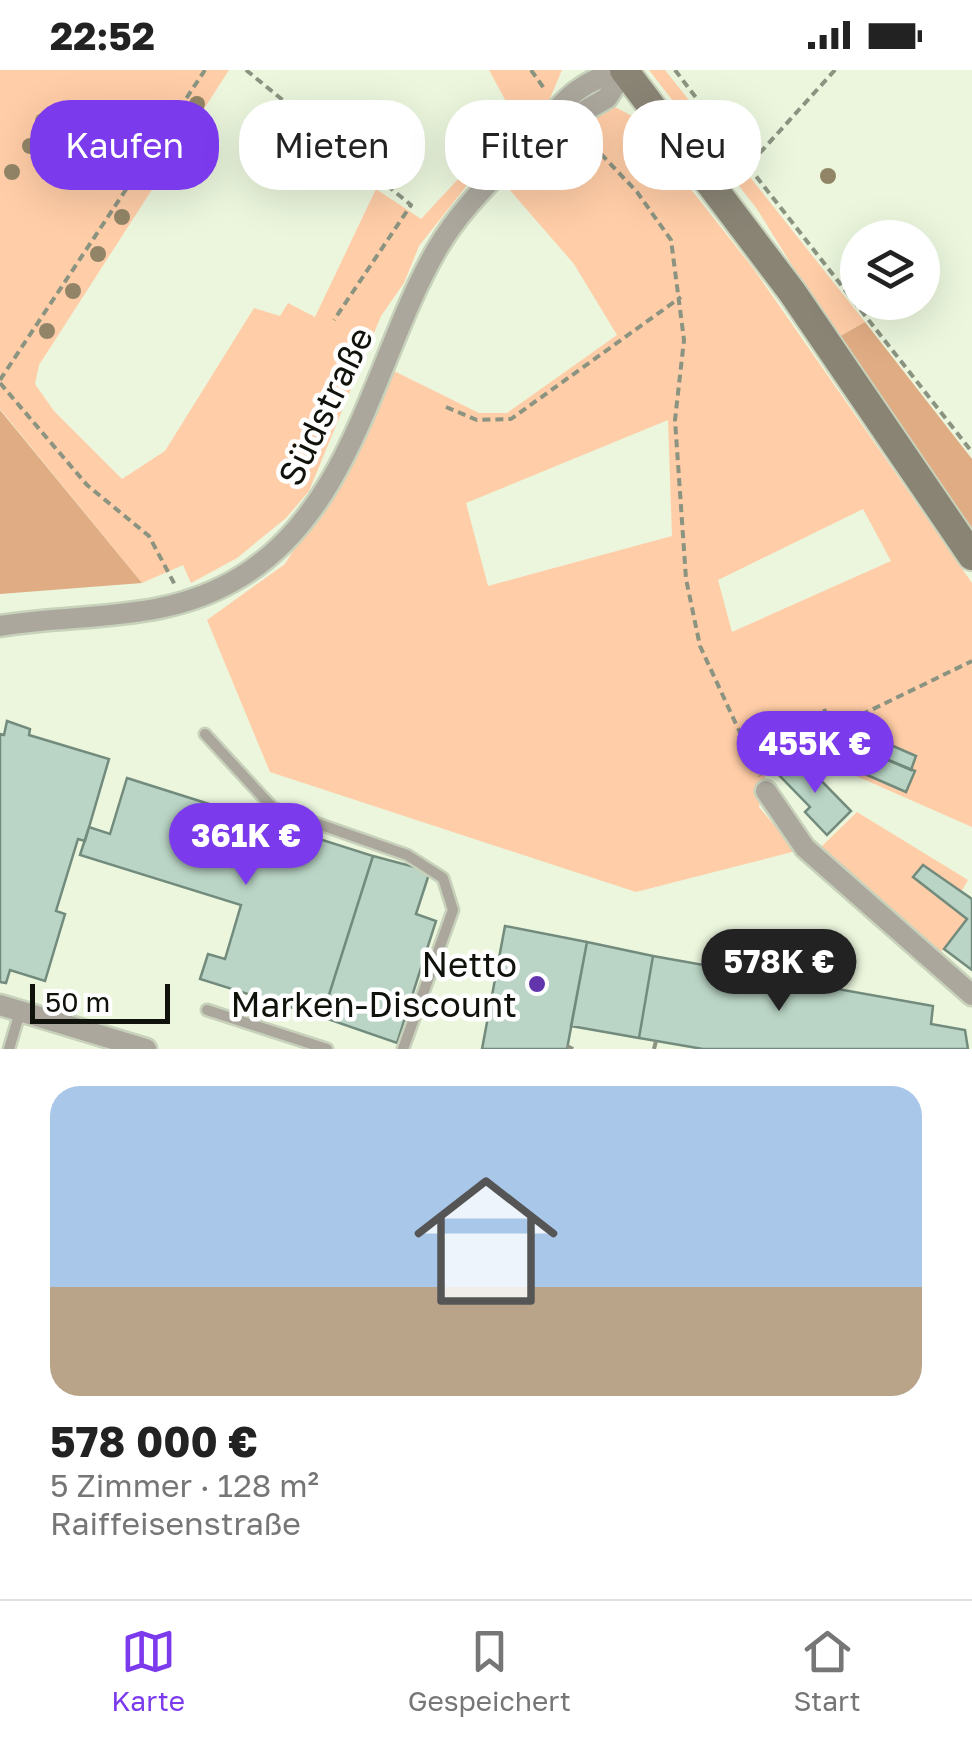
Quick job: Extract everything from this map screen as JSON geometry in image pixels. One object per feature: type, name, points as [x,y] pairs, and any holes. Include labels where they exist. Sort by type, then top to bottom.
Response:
[{"type":"main road","points":[[624,71],[647,100]]},
{"type":"main road","points":[[715,190],[792,292],[972,556]]},
{"type":"street","name":"Südstraße","points":[[552,100],[575,70]]},
{"type":"street","name":"Südstraße","points":[[556,94],[601,74],[624,71]]},
{"type":"street","name":"Südstraße","points":[[603,100],[624,71]]},
{"type":"street","points":[[607,98],[636,100]]},
{"type":"street","name":"Südstraße","points":[[0,626],[106,619],[180,605],[245,575],[286,542],[338,465],[436,250],[481,190]]},
{"type":"street","points":[[766,791],[805,848],[972,995]]},
{"type":"street","points":[[10,1008],[146,1049]]},
{"type":"lane","points":[[205,734],[272,808],[408,855],[443,878],[453,910],[404,1049]]},
{"type":"lane","points":[[8,1049],[10,1008]]},
{"type":"lane","points":[[207,1010],[327,1049]]},
{"type":"path","points":[[174,583],[149,536],[86,484],[0,382],[205,70]]},
{"type":"path","points":[[246,70],[411,205],[334,320]]},
{"type":"path","points":[[531,70],[556,94]]},
{"type":"path","points":[[675,70],[698,100]]},
{"type":"path","points":[[761,152],[836,70]]},
{"type":"path","points":[[603,156],[636,192],[671,240],[684,340],[675,420],[676,484],[686,579],[700,646],[755,766],[972,661]]},
{"type":"path","points":[[761,183],[972,452]]},
{"type":"path","points":[[446,407],[477,420],[510,419],[680,297]]},
{"type":"path","points":[[824,709],[832,728]]},
{"type":"path","points":[[654,1049],[656,1041]]},
{"type":"shaded area","points":[[0,70],[229,70],[210,100],[30,100],[30,190],[152,190],[39,365],[35,384],[54,411],[122,479],[165,451],[254,308],[280,316],[288,303],[315,317],[376,190],[421,219],[448,190],[463,190],[419,246],[404,283],[381,316],[309,491],[286,518],[237,558],[191,583],[183,565],[142,583],[0,409]]},
{"type":"shaded area","points":[[489,70],[562,70],[549,100],[505,100]]},
{"type":"shaded area","points":[[649,70],[665,70],[689,100],[672,100]]},
{"type":"shaded area","points":[[615,107],[623,111],[623,190],[692,190],[753,268],[972,583],[972,827],[813,757],[767,767],[759,807],[796,851],[636,892],[270,772],[207,620],[285,564],[364,433],[390,369],[479,413],[507,413],[617,335],[574,264],[510,190],[603,190],[603,113]],"holes":[[[668,420],[672,536],[488,586],[466,503]],[[863,509],[891,561],[732,632],[718,580]]]},
{"type":"shaded area","points":[[742,190],[760,190],[840,290],[840,320],[865,322],[837,338]]},
{"type":"shaded area","points":[[865,322],[972,459],[972,529],[837,338]]},
{"type":"shaded area","points":[[0,410],[142,583],[0,594]]},
{"type":"shaded area","points":[[857,812],[968,880],[961,892],[923,865],[913,877],[967,919],[940,953],[819,849]]},
{"type":"building","points":[[7,721],[30,729],[29,735],[109,759],[85,841],[78,839],[56,911],[65,914],[45,981],[10,970],[6,983],[0,982],[0,734],[4,735]]},
{"type":"building","points":[[877,739],[916,756],[911,770],[871,753]]},
{"type":"building","points":[[851,744],[915,771],[906,792],[842,764]]},
{"type":"building","points":[[797,756],[851,811],[827,835],[805,812],[810,807],[778,774]]},
{"type":"building","points":[[127,778],[373,856],[322,1017],[200,979],[208,954],[225,959],[241,905],[80,855],[89,827],[110,834]]},
{"type":"building","points":[[373,856],[430,871],[416,914],[436,921],[397,1043],[322,1017]]},
{"type":"building","points":[[923,865],[972,899],[972,970],[944,949],[967,919],[913,877]]},
{"type":"building","name":"Netto Marken-Discount","points":[[505,926],[587,942],[567,1049],[482,1049]]},
{"type":"building","points":[[587,942],[653,956],[639,1038],[571,1026]]},
{"type":"building","points":[[653,956],[933,1006],[931,1024],[965,1030],[968,1049],[703,1049],[639,1038]]},
{"type":"place","name":"Netto Marken-Discount","points":[[537,984]]}]
